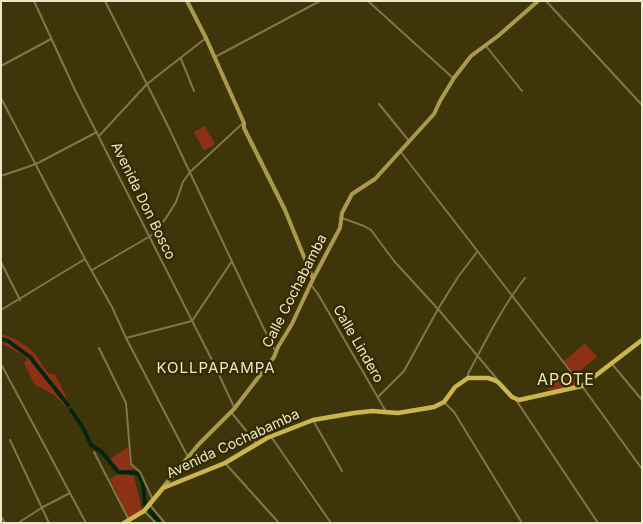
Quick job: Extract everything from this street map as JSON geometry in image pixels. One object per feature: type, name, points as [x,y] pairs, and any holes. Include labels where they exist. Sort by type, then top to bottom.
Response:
[{"type":"main road","points":[[444,402],[455,387],[468,378],[488,378],[498,382],[516,400],[582,386],[642,342]]},
{"type":"main road","name":"Avenida Cochabamba","points":[[148,507],[163,488],[172,482],[225,463],[271,436],[313,420],[372,411],[398,413],[434,408],[444,402]]},
{"type":"main road","points":[[127,522],[148,507]]},
{"type":"street","name":"Avenida Don Bosco","points":[[34,1],[51,39],[192,321],[233,410],[256,444]]},
{"type":"street","points":[[105,1],[190,172],[276,352]]},
{"type":"street","points":[[187,1],[206,38],[244,123],[244,128],[285,210],[313,279]]},
{"type":"street","points":[[214,57],[320,1]]},
{"type":"street","points":[[368,1],[454,78]]},
{"type":"street","name":"Calle Cochabamba","points":[[172,482],[188,457],[233,410],[274,357],[340,228],[343,209],[352,194],[375,179],[434,114],[454,78],[471,56],[498,36],[538,1]]},
{"type":"street","points":[[546,1],[642,105]]},
{"type":"street","points":[[99,136],[147,84],[206,38]]},
{"type":"street","points":[[1,66],[51,39]]},
{"type":"street","points":[[485,45],[522,90]]},
{"type":"street","points":[[181,58],[194,91]]},
{"type":"street","points":[[1,98],[112,307],[126,338],[188,457]]},
{"type":"street","points":[[379,104],[409,141]]},
{"type":"street","points":[[92,270],[150,237],[166,218],[176,202],[183,182],[190,172],[244,123]]},
{"type":"street","points":[[1,176],[36,164],[97,132]]},
{"type":"street","points":[[400,152],[582,386],[642,469]]},
{"type":"street","points":[[342,218],[370,230],[394,261],[438,309],[498,382]]},
{"type":"street","points":[[378,397],[404,371],[438,309],[477,252]]},
{"type":"street","points":[[1,310],[85,259]]},
{"type":"street","points":[[126,338],[192,321],[232,261]]},
{"type":"street","points":[[1,262],[20,300]]},
{"type":"street","points":[[468,378],[468,374],[477,357],[512,295],[525,278]]},
{"type":"street","name":"Calle Lindero","points":[[311,285],[386,413]]},
{"type":"street","points":[[99,348],[126,403],[130,464],[140,472],[148,507],[156,523]]},
{"type":"street","points":[[1,364],[86,523]]},
{"type":"street","points":[[612,364],[642,400]]},
{"type":"street","points":[[516,400],[598,523]]},
{"type":"street","points":[[444,402],[454,412],[522,523]]},
{"type":"street","points":[[313,420],[342,471]]},
{"type":"street","points":[[271,436],[331,523]]},
{"type":"street","points":[[10,440],[49,523]]},
{"type":"street","points":[[94,452],[127,522]]},
{"type":"street","points":[[225,463],[279,523]]},
{"type":"street","points":[[18,523],[70,493]]},
{"type":"street","points":[[148,507],[165,523]]},
{"type":"street","points":[[1,516],[4,523]]},
{"type":"shaded area","points":[[205,126],[215,144],[204,151],[194,132]]},
{"type":"shaded area","points":[[1,334],[17,340],[26,346],[35,354],[50,374],[55,374],[70,405],[66,407],[54,395],[34,384],[24,363],[27,359],[1,343]]},
{"type":"shaded area","points":[[585,343],[597,357],[575,375],[564,361]]},
{"type":"shaded area","points":[[567,370],[580,386],[551,392],[547,387],[555,373],[560,377]]},
{"type":"shaded area","points":[[128,447],[130,464],[135,469],[120,471],[110,459]]},
{"type":"shaded area","points":[[128,474],[134,476],[142,510],[129,518],[110,479],[116,475]]},
{"type":"waterway","points":[[1,339],[8,341],[30,357],[68,405]]},
{"type":"waterway","points":[[71,410],[91,445],[102,452],[118,472],[138,473],[143,484],[145,505],[160,523]]},
{"type":"district","name":"KOLLPAPAMPA","points":[[216,368]]},
{"type":"district","name":"APOTE","points":[[566,380]]}]
